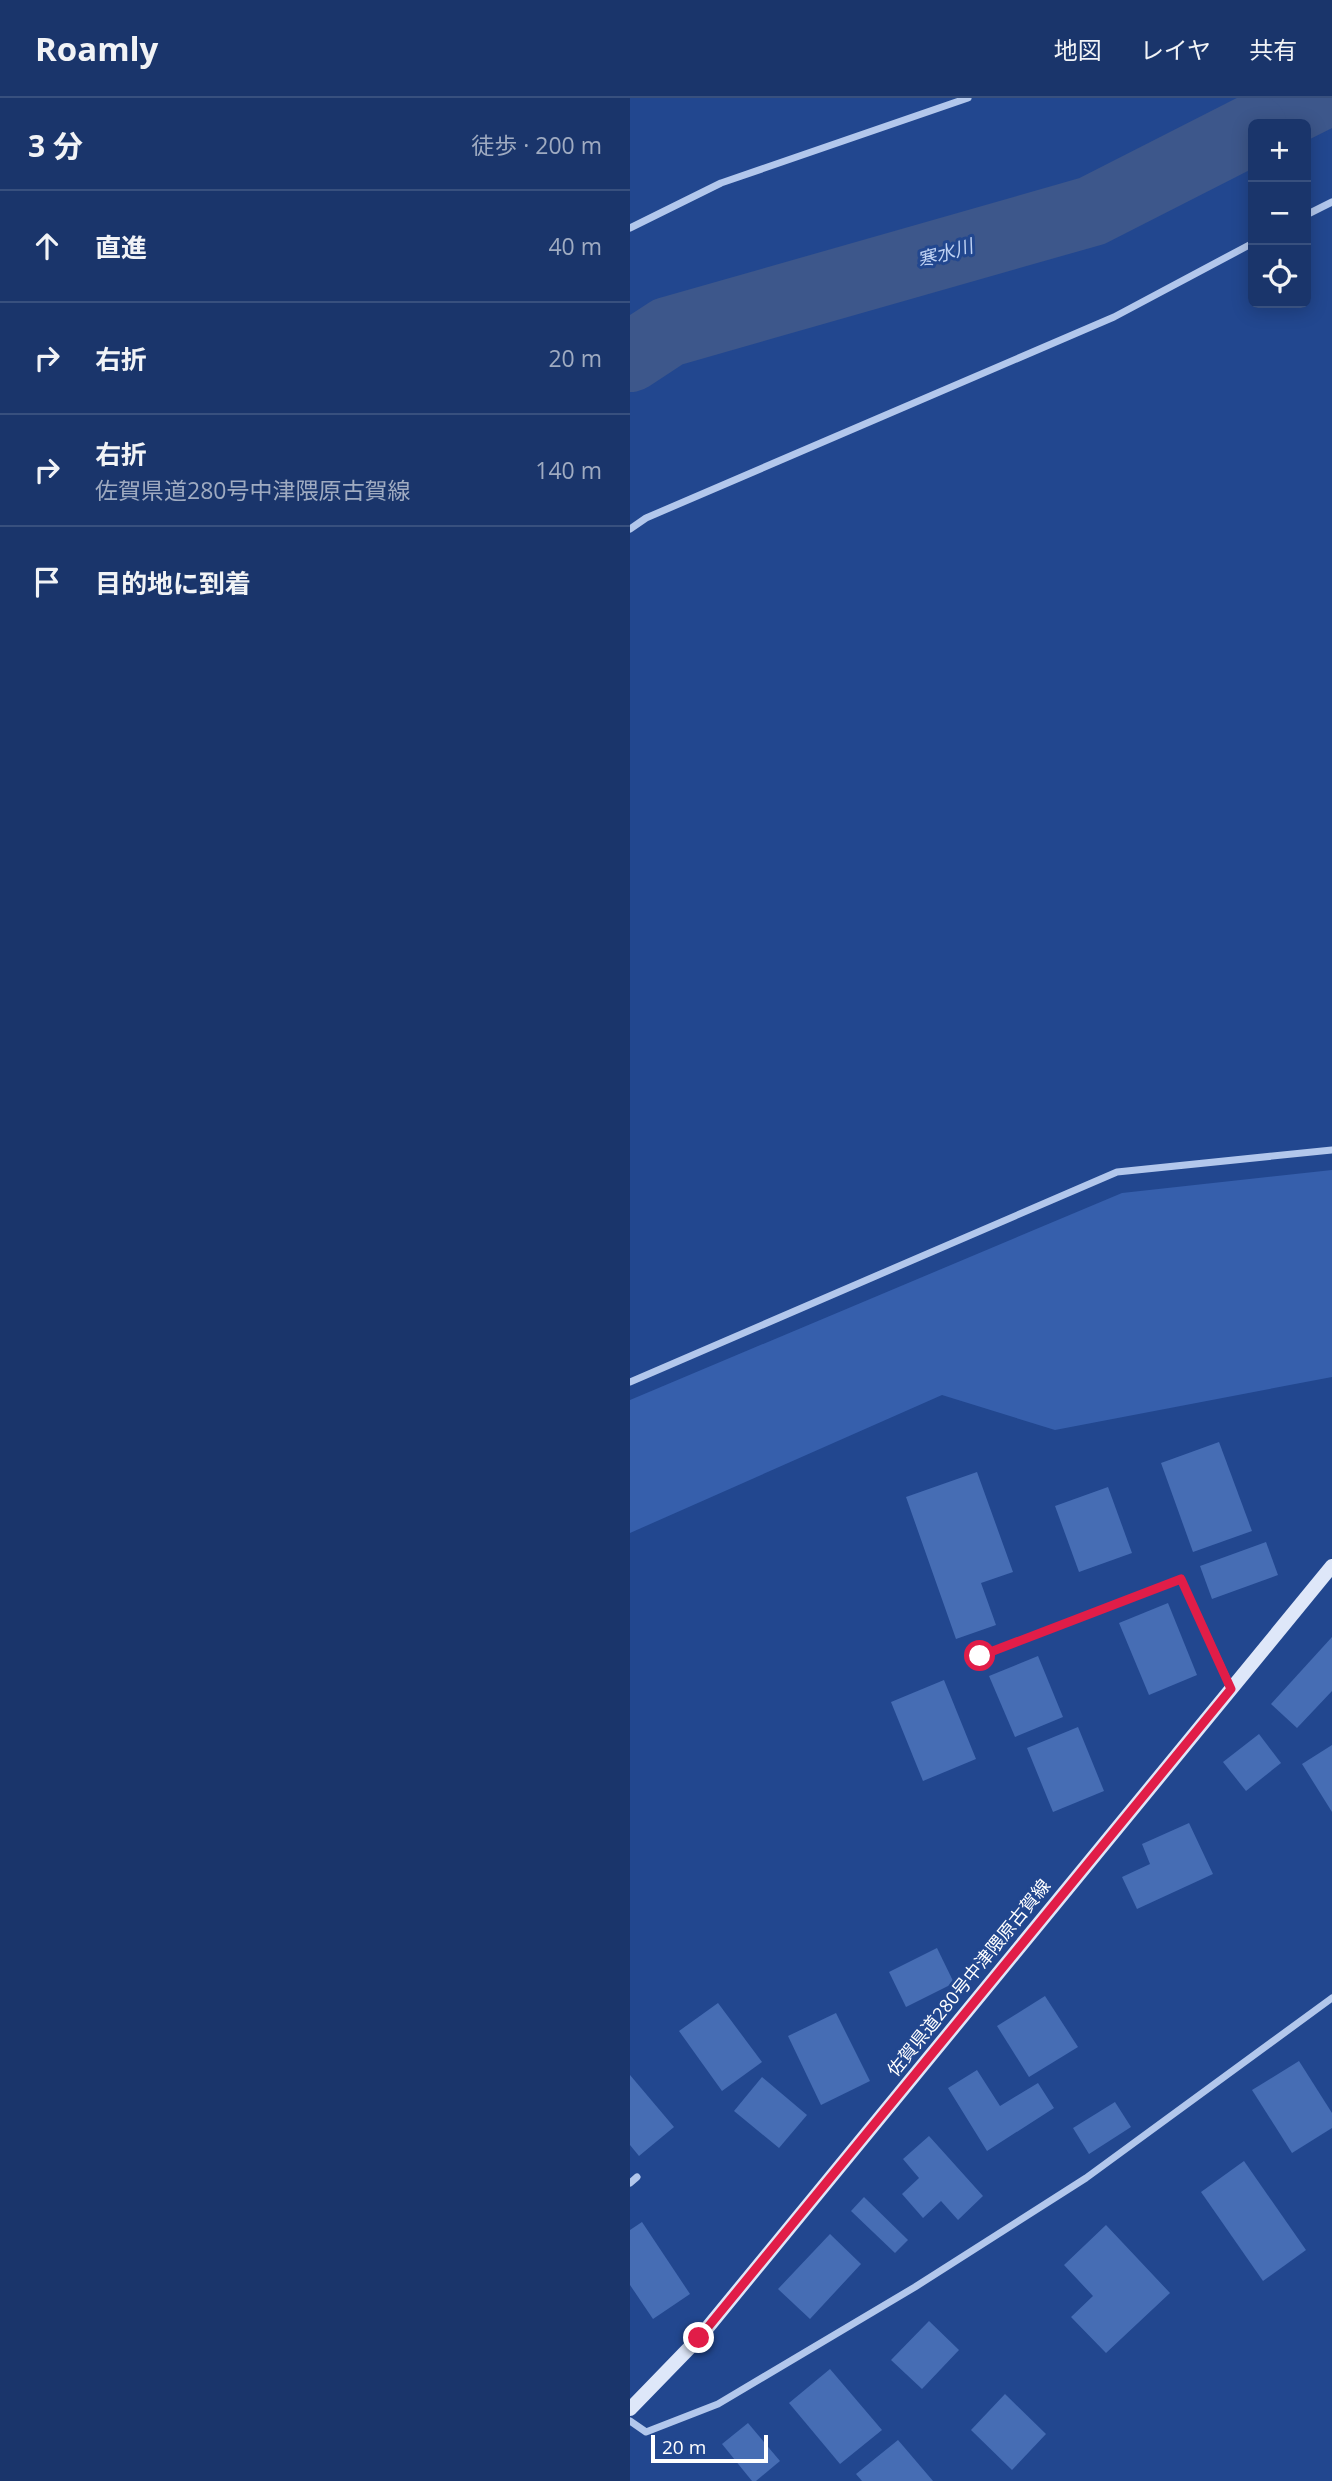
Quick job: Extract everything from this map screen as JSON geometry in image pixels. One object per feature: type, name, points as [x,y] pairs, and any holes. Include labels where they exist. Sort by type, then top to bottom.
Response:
[{"type":"main road","name":"佐賀県道280号中津隈原古賀線","points":[[630,2409],[699,2338],[1332,1566]]},
{"type":"street","points":[[630,228],[721,183],[968,98]]},
{"type":"street","points":[[1311,212],[1332,201]]},
{"type":"street","points":[[630,529],[646,518],[1114,317],[1249,245]]},
{"type":"street","points":[[630,1382],[1117,1172],[1332,1150]]},
{"type":"street","points":[[980,1656],[1181,1579],[1231,1689]]},
{"type":"street","points":[[630,2421],[646,2432],[718,2404],[904,2294],[1086,2178],[1332,1998]]},
{"type":"street","points":[[630,2183],[637,2177]]},
{"type":"shaded area","points":[[1332,1170],[1332,1377],[1055,1430],[942,1395],[630,1533],[630,1400],[1122,1193]]},
{"type":"building","points":[[1219,1442],[1252,1531],[1193,1552],[1161,1463]]},
{"type":"building","points":[[977,1472],[1013,1572],[981,1583],[996,1625],[956,1639],[906,1497]]},
{"type":"building","points":[[1108,1487],[1132,1553],[1079,1572],[1055,1506]]},
{"type":"building","points":[[1266,1542],[1278,1575],[1212,1599],[1200,1566]]},
{"type":"building","points":[[1168,1603],[1197,1675],[1149,1695],[1119,1623]]},
{"type":"building","points":[[1332,1637],[1332,1691],[1297,1728],[1271,1704]]},
{"type":"building","points":[[1038,1656],[1063,1717],[1015,1737],[989,1676]]},
{"type":"building","points":[[944,1680],[976,1759],[923,1781],[891,1702]]},
{"type":"building","points":[[1078,1727],[1104,1791],[1053,1812],[1027,1748]]},
{"type":"building","points":[[1259,1734],[1281,1763],[1246,1791],[1223,1762]]},
{"type":"building","points":[[1332,1745],[1332,1812],[1302,1764]]},
{"type":"building","points":[[1189,1823],[1213,1874],[1137,1909],[1122,1877],[1150,1864],[1142,1844]]},
{"type":"building","points":[[937,1948],[954,1983],[906,2007],[889,1972]]},
{"type":"building","points":[[1045,1996],[1078,2047],[1029,2077],[997,2026]]},
{"type":"building","points":[[718,2003],[762,2062],[722,2091],[679,2031]]},
{"type":"building","points":[[836,2013],[870,2081],[821,2105],[788,2036]]},
{"type":"building","points":[[1299,2061],[1332,2113],[1332,2128],[1292,2153],[1252,2090]]},
{"type":"building","points":[[977,2070],[1000,2106],[1038,2083],[1054,2108],[987,2151],[948,2088]]},
{"type":"building","points":[[630,2075],[674,2127],[639,2156],[630,2145]]},
{"type":"building","points":[[762,2077],[807,2115],[779,2148],[734,2111]]},
{"type":"building","points":[[1115,2102],[1131,2127],[1089,2154],[1073,2128]]},
{"type":"building","points":[[929,2136],[983,2196],[958,2220],[941,2201],[923,2218],[902,2194],[919,2178],[903,2159]]},
{"type":"building","points":[[1244,2161],[1306,2250],[1263,2281],[1201,2192]]},
{"type":"building","points":[[864,2197],[908,2240],[895,2253],[851,2211]]},
{"type":"building","points":[[642,2222],[690,2294],[653,2319],[630,2285],[630,2230]]},
{"type":"building","points":[[1106,2225],[1170,2293],[1106,2353],[1071,2317],[1093,2296],[1064,2265]]},
{"type":"building","points":[[830,2234],[861,2264],[810,2319],[778,2289]]},
{"type":"building","points":[[929,2321],[959,2350],[922,2389],[891,2360]]},
{"type":"building","points":[[830,2369],[882,2430],[840,2464],[789,2403]]},
{"type":"building","points":[[1005,2394],[1046,2434],[1012,2470],[971,2430]]},
{"type":"building","points":[[748,2423],[780,2461],[756,2481],[752,2481],[722,2444]]},
{"type":"building","points":[[898,2440],[933,2481],[862,2481],[856,2474]]},
{"type":"waterway","name":"寒水川","points":[[1272,119],[1314,98]]},
{"type":"waterway","name":"寒水川","points":[[630,357],[668,332],[1092,211],[1248,132]]},
{"type":"route","points":[[699,2338],[1231,1689],[1181,1579],[980,1656]]}]
